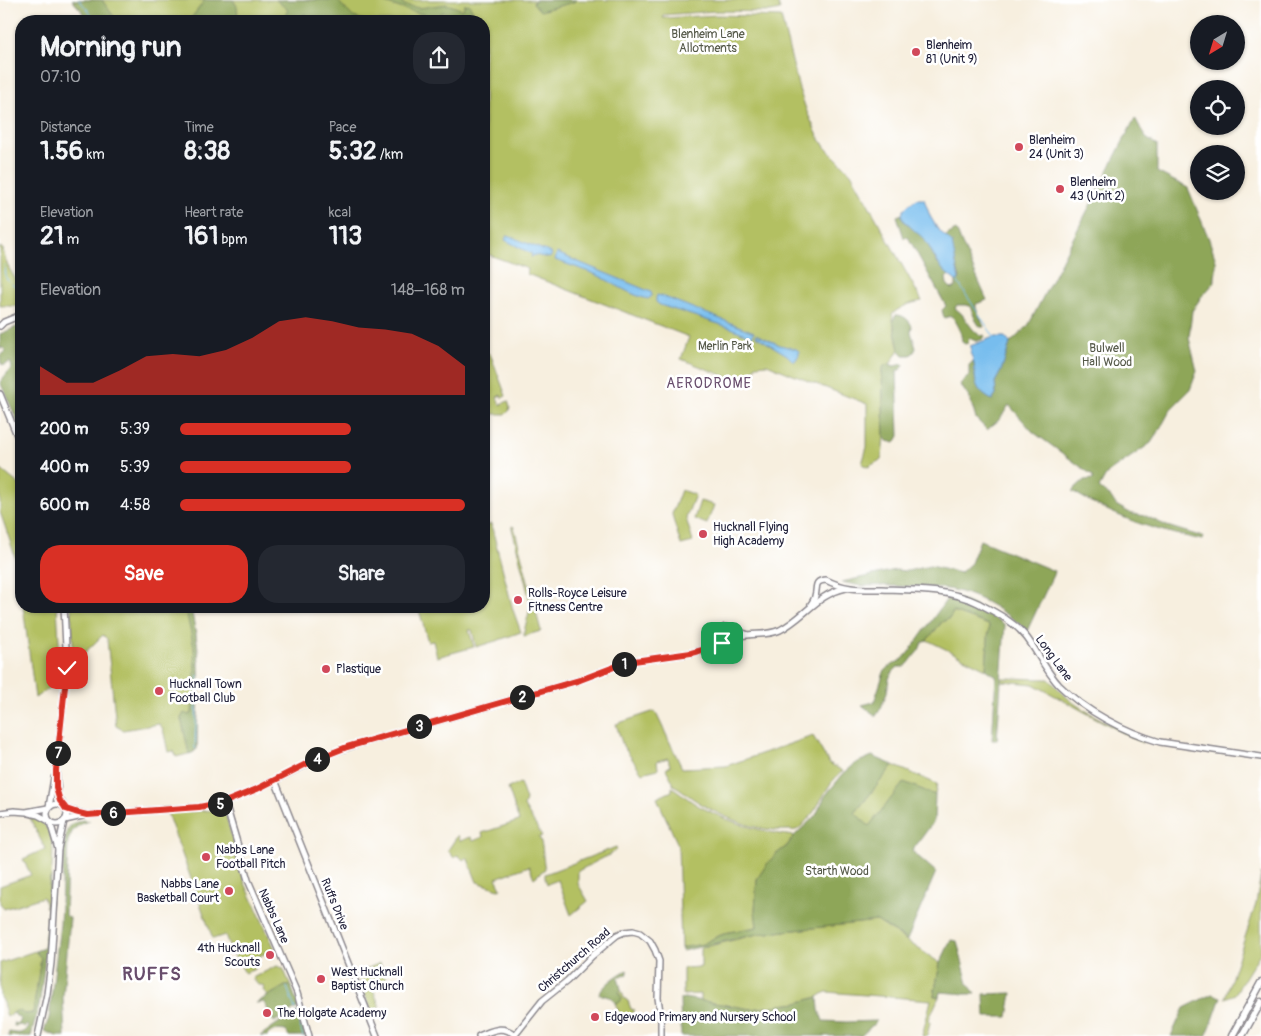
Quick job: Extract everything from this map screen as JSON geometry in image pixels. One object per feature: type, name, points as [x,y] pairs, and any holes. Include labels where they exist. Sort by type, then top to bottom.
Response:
[{"type":"highway","points":[[1232,1036],[1261,983]]},
{"type":"highway","points":[[1242,1036],[1261,1002]]},
{"type":"main road","points":[[1,323],[15,317]]},
{"type":"main road","points":[[0,394],[15,430]]},
{"type":"main road","points":[[810,606],[815,597],[816,585],[821,580],[826,580],[846,588]]},
{"type":"main road","points":[[827,596],[832,589],[829,582]]},
{"type":"main road","points":[[26,812],[57,824],[87,815],[199,807],[225,802],[246,795],[320,757],[352,745],[580,680],[622,664],[691,653],[731,642],[741,636],[768,634],[781,629],[800,616],[810,606],[834,592],[846,588]]},
{"type":"main road","name":"Long Lane","points":[[846,588],[924,591],[964,597],[1005,618],[1018,628],[1058,684],[1081,704],[1104,717],[1146,738],[1160,742],[1261,757]]},
{"type":"main road","points":[[816,589],[819,595],[827,596]]},
{"type":"main road","points":[[38,1036],[51,963],[58,849],[67,815],[56,788],[56,770],[67,668],[64,613]]},
{"type":"main road","points":[[709,648],[718,636],[718,633],[725,627],[748,635]]},
{"type":"main road","points":[[730,628],[734,635],[733,640]]},
{"type":"main road","points":[[718,636],[720,642],[725,644]]},
{"type":"main road","points":[[56,770],[46,814],[58,849]]},
{"type":"main road","name":"Ruffs Drive","points":[[275,780],[377,1036]]},
{"type":"main road","name":"Nabbs Lane","points":[[225,802],[248,880],[295,988],[309,1036]]},
{"type":"main road","points":[[0,813],[26,812],[55,804],[87,815]]},
{"type":"main road","name":"Christchurch Road","points":[[479,1036],[501,1029],[507,1029],[515,1034],[542,1001],[568,980],[592,956],[617,936],[624,932],[633,931],[640,933],[650,941],[659,961],[660,1036]]},
{"type":"green space","points":[[72,0],[777,0],[780,10],[771,12],[716,11],[663,15],[663,18],[718,15],[781,17],[799,89],[818,136],[825,147],[851,173],[922,301],[906,305],[892,314],[899,350],[890,364],[885,365],[882,370],[884,436],[882,459],[868,467],[862,464],[867,447],[867,404],[767,364],[756,365],[750,382],[740,382],[681,359],[689,337],[527,274],[528,269],[490,255],[490,15],[84,15]]},
{"type":"green space","points":[[72,0],[102,0],[113,15],[84,15]]},
{"type":"green space","points":[[205,0],[233,0],[237,6],[238,15],[194,15]]},
{"type":"green space","points":[[276,0],[337,0],[351,15],[285,15],[288,10]]},
{"type":"green space","points":[[376,0],[401,0],[404,5],[419,8],[447,4],[463,10],[464,5],[469,4],[475,15],[450,15],[443,12],[438,15],[426,15]]},
{"type":"green space","points":[[535,0],[576,0],[540,11],[533,3]]},
{"type":"green space","name":"Bulwell Hall Wood","points":[[1135,118],[1146,138],[1157,145],[1157,172],[1188,188],[1190,200],[1193,200],[1209,239],[1216,261],[1216,271],[1214,283],[1192,311],[1189,338],[1197,371],[1190,390],[1171,409],[1151,443],[1109,472],[1099,488],[1111,497],[1116,505],[1132,514],[1146,516],[1167,526],[1203,537],[1202,540],[1152,528],[1128,519],[1072,491],[1084,480],[1094,479],[1092,475],[1033,432],[1009,405],[1000,419],[987,430],[976,419],[970,399],[960,384],[969,376],[969,365],[974,360],[975,378],[979,388],[992,400],[996,395],[995,382],[1001,371],[1010,343],[1028,326]]},
{"type":"green space","points":[[902,214],[905,222],[927,242],[937,263],[949,275],[946,278],[947,284],[952,289],[956,287],[956,281],[960,278],[953,255],[952,243],[946,237],[956,230],[987,300],[976,304],[984,327],[980,327],[970,306],[957,305],[955,308],[976,332],[981,336],[985,336],[983,339],[977,341],[969,338],[968,343],[965,344],[962,342],[956,321],[951,316],[944,318],[942,310],[946,306],[908,237],[904,238],[897,216]]},
{"type":"green space","points":[[0,247],[3,249],[9,269],[15,278],[15,306],[0,306]]},
{"type":"green space","points":[[896,315],[906,318],[912,326],[911,332],[916,348],[911,355],[904,355],[899,350],[893,320]]},
{"type":"green space","points":[[15,328],[15,416],[0,382],[12,367],[10,362],[5,365],[1,364],[0,355],[6,351],[0,348],[0,334]]},
{"type":"green space","points":[[490,355],[506,396],[502,398],[501,395],[497,397],[500,405],[508,401],[510,407],[506,414],[490,414],[490,408],[492,407],[490,401]]},
{"type":"green space","points":[[890,364],[894,366],[903,364],[904,366],[897,371],[899,436],[895,443],[887,441],[884,436],[882,369],[885,365]]},
{"type":"green space","points":[[0,469],[15,481],[15,557],[9,538],[0,512]]},
{"type":"green space","points":[[681,490],[695,495],[686,518],[693,542],[681,545],[672,514]]},
{"type":"green space","points":[[700,501],[714,505],[707,524],[694,519]]},
{"type":"green space","points":[[490,524],[513,610],[521,632],[476,647],[472,630],[469,630],[474,647],[437,657],[433,641],[428,642],[420,613],[490,613]]},
{"type":"green space","points":[[512,526],[514,527],[541,631],[524,636],[530,601]]},
{"type":"green space","points":[[980,540],[1054,571],[1027,631],[995,607],[976,597],[957,591],[925,587],[861,586],[842,582],[895,570],[907,571],[930,566],[960,573],[971,563]]},
{"type":"green space","points":[[949,596],[971,604],[1005,625],[997,740],[992,740],[996,676],[986,669],[989,625],[953,612],[950,618],[942,622],[927,640],[922,643],[908,664],[904,667],[898,667],[891,674],[887,692],[876,716],[862,705],[874,702],[884,672],[890,666],[903,659]]},
{"type":"green space","points":[[953,612],[989,625],[986,669],[927,640],[942,622],[950,618]]},
{"type":"green space","points":[[24,613],[57,613],[58,681],[35,698]]},
{"type":"green space","name":"Hucknall Town Football Club","points":[[71,613],[188,613],[195,631],[199,663],[197,749],[192,753],[176,757],[174,751],[168,752],[163,729],[159,724],[123,730],[116,726],[107,639],[103,635],[72,665]]},
{"type":"green space","points":[[186,613],[192,613],[199,667],[197,749],[189,754],[181,718],[184,713],[189,715],[192,713],[195,676],[194,648]]},
{"type":"green space","points":[[1002,678],[1049,679],[1079,707],[1143,739],[1142,743],[1033,684],[1002,681]]},
{"type":"green space","points":[[655,711],[682,768],[726,766],[813,736],[829,763],[843,771],[832,782],[812,814],[797,829],[776,830],[751,826],[713,811],[673,785],[666,769],[670,766],[668,758],[657,761],[658,769],[642,773],[623,746],[616,724]]},
{"type":"green space","name":"Starth Wood","points":[[872,756],[893,765],[855,813],[869,826],[904,782],[935,795],[934,821],[912,851],[936,872],[907,940],[877,921],[758,934],[682,951],[681,948],[703,944],[729,932],[757,927],[755,911],[757,879],[767,864],[816,815],[825,796],[843,774],[856,763]]},
{"type":"green space","points":[[893,765],[937,784],[935,795],[904,783],[869,827],[855,813]]},
{"type":"green space","points":[[520,783],[526,800],[524,806],[542,836],[539,837],[545,869],[534,878],[529,866],[496,878],[501,888],[499,889],[477,882],[467,857],[463,860],[458,855],[454,858],[448,850],[458,835],[460,841],[471,837],[473,841],[483,837],[482,833],[519,821],[508,788]]},
{"type":"green space","points":[[672,787],[696,804],[726,819],[760,830],[794,836],[787,846],[775,855],[757,879],[755,911],[757,927],[729,932],[703,944],[681,948],[678,845],[657,798],[672,791]]},
{"type":"green space","points":[[216,810],[224,813],[226,816],[245,883],[275,949],[251,960],[255,969],[245,973],[232,953],[225,935],[213,939],[167,813]]},
{"type":"green space","points":[[29,816],[39,820],[45,826],[50,833],[52,841],[52,869],[46,908],[43,897],[4,909],[0,903],[0,886],[31,875],[23,859],[45,849]]},
{"type":"green space","points":[[82,820],[90,821],[82,823],[73,830],[68,841],[65,915],[70,918],[63,997],[65,1036],[57,1036],[44,1031],[49,1018],[60,924],[64,845],[67,830],[72,824]]},
{"type":"green space","points":[[616,847],[617,849],[609,855],[578,871],[578,884],[588,901],[571,915],[558,880],[547,884],[545,874]]},
{"type":"green space","points":[[1261,874],[1261,952],[1235,994],[1225,998],[1256,904]]},
{"type":"green space","points":[[50,878],[49,924],[39,1006],[31,1036],[8,1036],[9,1032],[20,1033],[29,1028],[27,1025],[24,1027],[22,1025],[14,1026],[13,1023],[18,1024],[21,1020],[13,1013],[19,1010],[24,1014],[33,1013],[41,958],[35,951],[44,948]]},
{"type":"green space","points":[[877,921],[940,963],[934,996],[939,997],[929,1019],[927,1036],[922,1036],[931,1000],[826,992],[818,997],[797,1003],[751,1009],[701,1001],[701,994],[683,995],[683,968],[701,967],[701,948],[758,934]]},
{"type":"green space","points":[[951,940],[957,941],[968,984],[976,994],[940,992],[939,997],[934,996],[940,963]]},
{"type":"green space","points":[[35,951],[41,958],[33,1013],[15,1012],[7,1017],[0,997],[0,963]]},
{"type":"green space","points":[[380,963],[387,981],[372,987],[380,1007],[371,1011],[357,973]]},
{"type":"green space","points":[[277,966],[283,968],[291,986],[285,986],[268,996],[263,990],[264,987],[258,985],[252,978]]},
{"type":"green space","points":[[627,970],[628,974],[618,978],[621,989],[619,992],[622,999],[620,1002],[615,1003],[612,998],[599,994],[611,980]]},
{"type":"green space","points":[[285,986],[291,986],[299,1007],[274,1022],[264,1002],[256,1003]]},
{"type":"green space","points":[[621,989],[631,1009],[635,1010],[625,1021],[615,1003],[621,1000],[619,992]]},
{"type":"green space","points":[[1012,993],[1008,1017],[985,1017],[984,994]]},
{"type":"green space","points":[[1212,994],[1221,997],[1206,1036],[1171,1036],[1184,1008]]},
{"type":"green space","points":[[818,997],[819,1010],[823,1021],[877,1021],[861,1036],[681,1036],[680,999],[684,998],[751,1009],[797,1003]]},
{"type":"green space","points":[[300,1011],[306,1036],[289,1036],[286,1031],[278,1030],[271,1032],[267,1036],[260,1036],[281,1021]]},
{"type":"water","points":[[917,199],[924,199],[937,228],[952,243],[959,280],[956,281],[943,270],[923,238],[903,218],[902,213],[904,210]]},
{"type":"water","points":[[507,235],[552,254],[550,258],[534,255],[531,257],[532,254],[505,240]]},
{"type":"water","points":[[557,253],[651,292],[652,296],[648,299],[635,295],[599,276],[555,260]]},
{"type":"water","points":[[657,295],[754,332],[752,337],[731,328],[660,305],[656,302]]},
{"type":"water","points":[[756,334],[780,345],[796,349],[799,351],[799,355],[793,361],[787,355],[756,336]]},
{"type":"water","points":[[994,337],[1005,337],[1010,343],[1001,371],[995,382],[996,395],[992,400],[979,389],[975,378],[973,360],[970,353],[972,349],[970,346]]},
{"type":"waterway","points":[[79,0],[91,15]]},
{"type":"waterway","points":[[5,265],[6,277],[15,286]]},
{"type":"waterway","points":[[957,281],[994,337]]},
{"type":"waterway","points":[[196,749],[198,675]]},
{"type":"waterway","points":[[287,987],[295,1009]]},
{"type":"waterway","points":[[296,1012],[303,1036]]},
{"type":"place","name":"Blenheim 81 (Unit 9)","points":[[916,52]]},
{"type":"place","name":"Blenheim 24 (Unit 3)","points":[[1019,147]]},
{"type":"place","name":"Blenheim 43 (Unit 2)","points":[[1060,189]]},
{"type":"place","name":"Hucknall Flying High Academy","points":[[703,534]]},
{"type":"place","name":"Rolls-Royce Leisure Fitness Centre","points":[[518,600]]},
{"type":"place","name":"Plastique","points":[[326,669]]},
{"type":"place","name":"Hucknall Town Football Club","points":[[159,691]]},
{"type":"place","name":"Nabbs Lane Football Pitch","points":[[206,857]]},
{"type":"place","name":"Nabbs Lane Basketball Court","points":[[229,891]]},
{"type":"place","name":"4th Hucknall Scouts","points":[[270,955]]},
{"type":"place","name":"West Hucknall Baptist Church","points":[[321,979]]},
{"type":"place","name":"The Holgate Academy","points":[[267,1013]]},
{"type":"place","name":"Edgewood Primary and Nursery School","points":[[595,1017]]},
{"type":"district","name":"AERODROME","points":[[709,383]]},
{"type":"district","name":"RUFFS","points":[[152,974]]},
{"type":"route","points":[[67,668],[56,770],[56,788],[60,801],[66,809],[87,815],[199,807],[225,802],[238,798],[314,760],[347,747],[580,680],[622,664],[691,653],[725,644],[722,643]]},
{"type":"park label","name":"Blenheim Lane Allotments","points":[[708,41]]},
{"type":"park label","name":"Merlin Park","points":[[725,346]]}]
